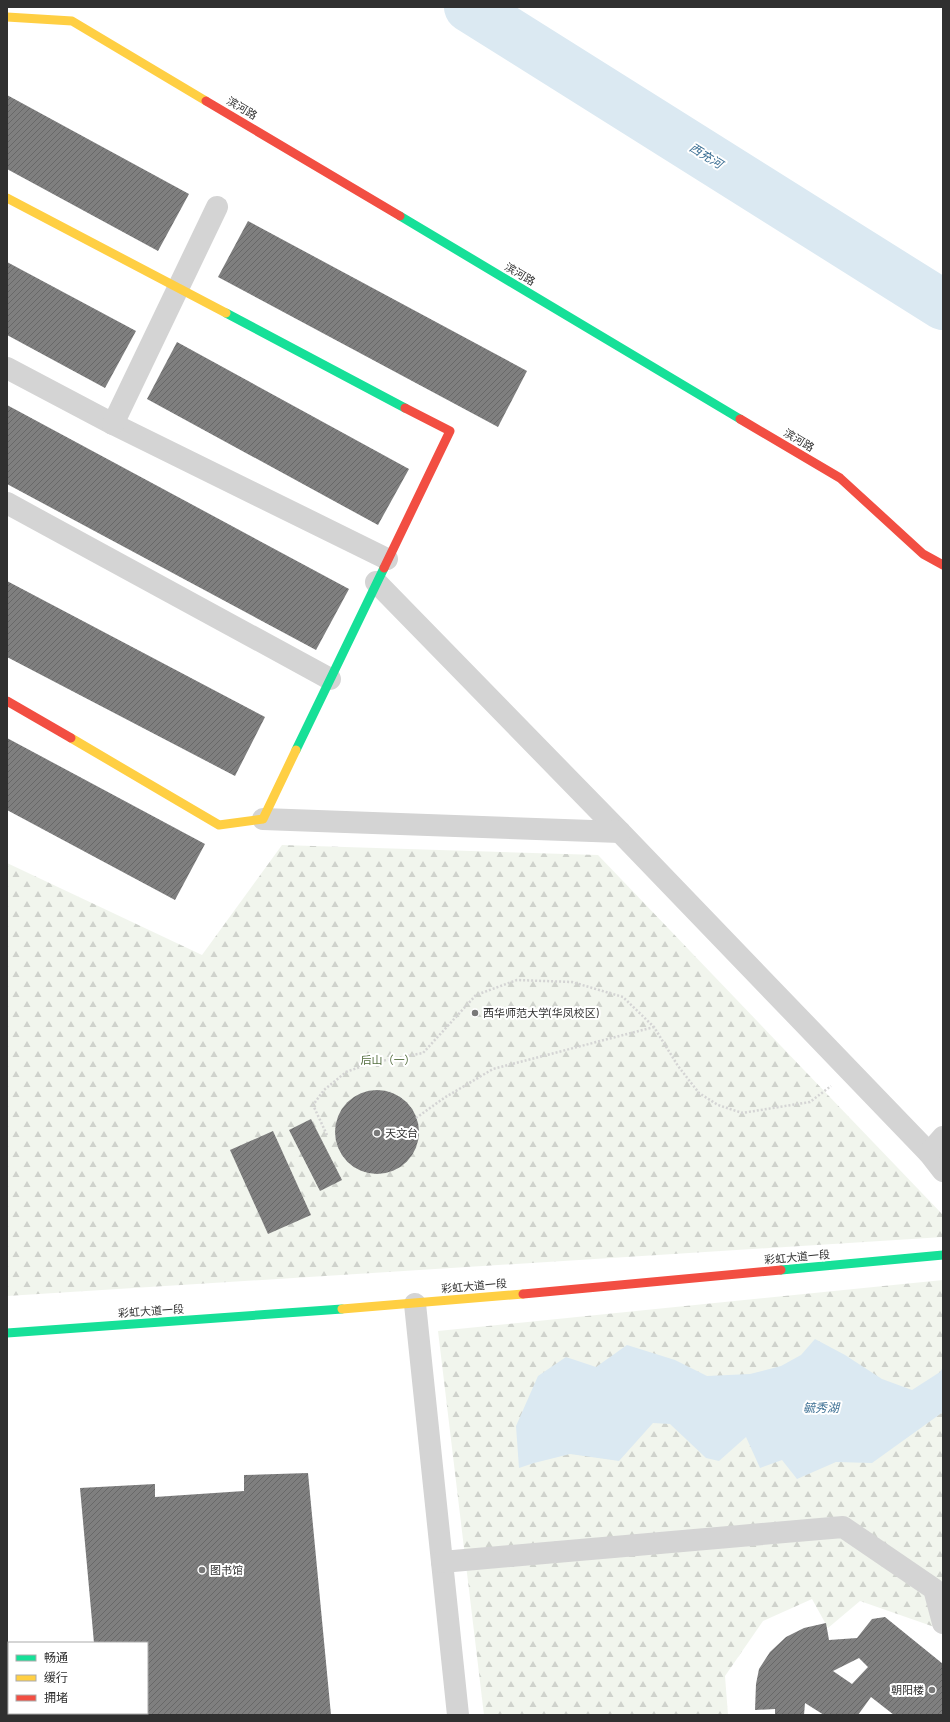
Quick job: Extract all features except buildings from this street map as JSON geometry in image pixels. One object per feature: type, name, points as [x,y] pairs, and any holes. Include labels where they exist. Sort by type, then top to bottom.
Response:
[{"type":"street","name":"滨河路","points":[[7,17],[72,21],[840,478],[924,554],[943,565]]},
{"type":"street","points":[[7,198],[450,431],[387,559],[263,820]]},
{"type":"street","points":[[113,424],[217,207]]},
{"type":"street","points":[[7,368],[113,424],[387,559]]},
{"type":"street","points":[[7,503],[330,679]]},
{"type":"street","points":[[376,582],[620,832],[936,1145],[943,1171]]},
{"type":"street","points":[[7,700],[219,825],[263,820],[620,832]]},
{"type":"street","name":"彩虹大道一段","points":[[7,1333],[415,1304],[943,1255]]},
{"type":"street","points":[[415,1304],[458,1715]]},
{"type":"street","points":[[442,1562],[843,1527],[934,1589],[943,1623]]},
{"type":"path","points":[[327,1135],[313,1105],[324,1090],[346,1072],[371,1062],[423,1053],[476,995],[517,980],[572,982],[623,997],[654,1027],[678,1066],[699,1093],[718,1105],[742,1113],[810,1102],[825,1091]]},
{"type":"path","points":[[416,1118],[444,1098],[493,1069],[654,1027]]},
{"type":"green space","name":"后山（一）","points":[[282,845],[598,855],[943,1215],[943,1237],[7,1296],[7,863],[202,955]]},
{"type":"green space","points":[[943,1280],[943,1630],[860,1601],[828,1628],[812,1599],[763,1621],[725,1676],[728,1715],[484,1715],[438,1331]]},
{"type":"water","name":"毓秀湖","points":[[815,1339],[845,1355],[882,1379],[912,1390],[940,1372],[943,1367],[943,1412],[872,1463],[836,1462],[797,1479],[782,1460],[760,1468],[746,1437],[719,1461],[706,1458],[670,1424],[653,1423],[619,1461],[570,1454],[519,1468],[516,1426],[538,1376],[566,1357],[596,1367],[627,1345],[675,1360],[707,1376],[750,1374],[781,1366],[801,1355]]},
{"type":"waterway","name":"西充河","points":[[469,7],[943,305]]},
{"type":"traffic: fast","points":[[400,216],[740,419]]},
{"type":"traffic: fast","points":[[226,313],[405,408]]},
{"type":"traffic: fast","points":[[296,750],[384,568]]},
{"type":"traffic: fast","points":[[781,1270],[943,1255]]},
{"type":"traffic: fast","points":[[7,1333],[342,1309]]},
{"type":"traffic: slow","points":[[7,17],[72,21],[206,101]]},
{"type":"traffic: slow","points":[[7,198],[226,313]]},
{"type":"traffic: slow","points":[[71,738],[219,825],[263,819],[296,750]]},
{"type":"traffic: slow","points":[[342,1309],[523,1294]]},
{"type":"traffic: jam","points":[[206,101],[400,216]]},
{"type":"traffic: jam","points":[[384,568],[450,431],[405,408]]},
{"type":"traffic: jam","points":[[740,419],[840,478],[923,554],[943,565]]},
{"type":"traffic: jam","points":[[7,701],[71,738]]},
{"type":"traffic: jam","points":[[523,1294],[781,1270]]},
{"type":"place","name":"西华师范大学(华凤校区)","points":[[475,1013]]},
{"type":"place","name":"天文台","points":[[377,1133]]},
{"type":"place","name":"图书馆","points":[[202,1570]]},
{"type":"place","name":"朝阳楼","points":[[932,1690]]}]
